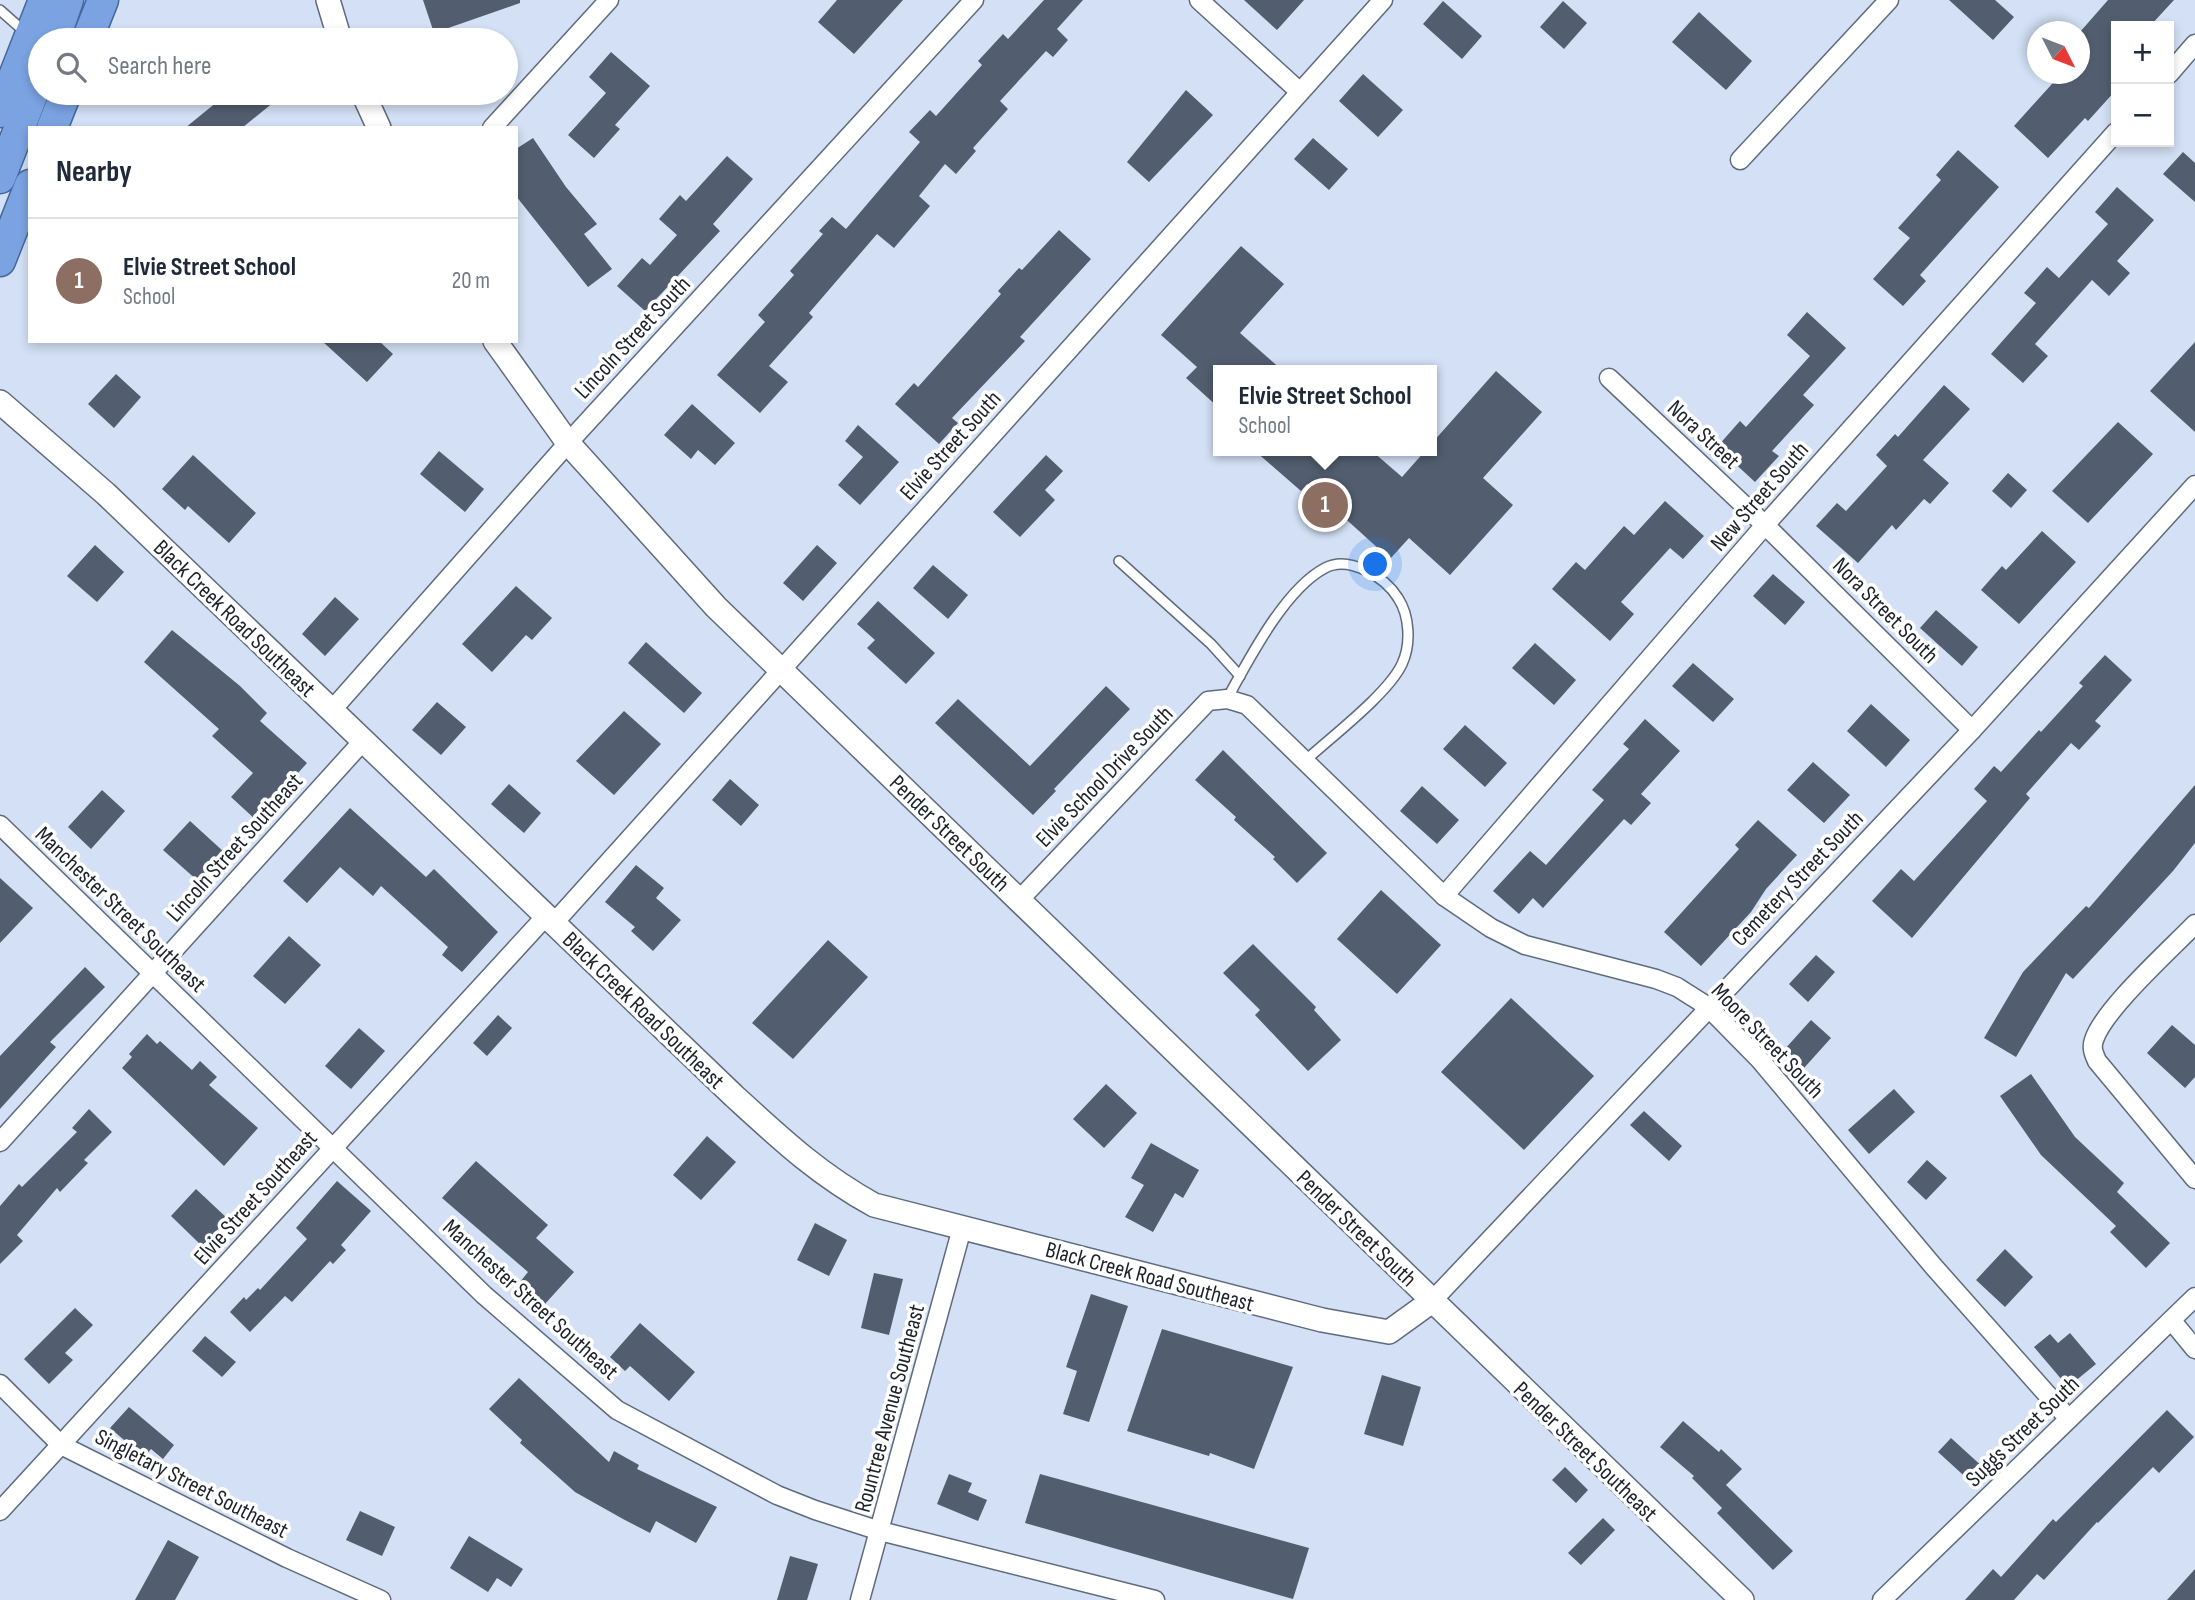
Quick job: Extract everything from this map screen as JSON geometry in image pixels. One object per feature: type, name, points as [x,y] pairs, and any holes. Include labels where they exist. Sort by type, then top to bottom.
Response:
[{"type":"highway","points":[[43,28],[44,0]]},
{"type":"highway","points":[[49,28],[68,0]]},
{"type":"highway","points":[[92,28],[103,0]]},
{"type":"highway","points":[[0,112],[28,63]]},
{"type":"highway","points":[[0,178],[28,105]]},
{"type":"highway","points":[[53,126],[61,105]]},
{"type":"highway","points":[[0,261],[28,190]]},
{"type":"street","points":[[327,0],[336,28]]},
{"type":"street","points":[[518,100],[609,0]]},
{"type":"street","name":"Lincoln Street South","points":[[331,711],[568,443],[974,0]]},
{"type":"street","points":[[1199,0],[1300,92]]},
{"type":"street","name":"Elvie Street South","points":[[550,920],[782,670],[1383,0]]},
{"type":"street","points":[[1740,160],[1889,0]]},
{"type":"street","points":[[2174,68],[2195,44]]},
{"type":"street","points":[[368,105],[378,126]]},
{"type":"street","points":[[494,126],[513,105]]},
{"type":"street","name":"New Street South","points":[[1444,895],[1765,525],[2111,138]]},
{"type":"street","name":"Pender Street South","points":[[496,343],[568,443],[677,567],[1432,1301]]},
{"type":"street","name":"Nora Street","points":[[1609,378],[1765,525]]},
{"type":"street","name":"Black Creek Road Southeast","points":[[0,402],[106,494],[813,1168],[874,1205],[1094,1259],[1210,1294],[1322,1320],[1389,1332],[1432,1301]]},
{"type":"street","name":"Cemetery Street South","points":[[1432,1301],[1707,1006],[1972,730],[2195,485]]},
{"type":"street","name":"Nora Street South","points":[[1765,525],[1972,730]]},
{"type":"street","name":"Moore Street South","points":[[1227,699],[1247,705],[1444,895],[1491,928],[1525,945],[1656,979],[1678,987],[1707,1006],[1760,1060],[1934,1267],[2069,1419]]},
{"type":"street","name":"Elvie School Drive South","points":[[1020,899],[1208,701],[1227,699]]},
{"type":"street","name":"Lincoln Street Southeast","points":[[0,1142],[363,741]]},
{"type":"street","name":"Manchester Street Southeast","points":[[0,825],[484,1295],[617,1410],[777,1495],[880,1531],[1155,1600]]},
{"type":"street","name":"Elvie Street Southeast","points":[[0,1511],[333,1148],[550,920]]},
{"type":"street","points":[[2195,924],[2099,1029],[2093,1050],[2097,1061],[2117,1087],[2195,1179]]},
{"type":"street","name":"Rountree Avenue Southeast","points":[[860,1600],[962,1228]]},
{"type":"street","name":"Suggs Street South","points":[[1882,1600],[2195,1297]]},
{"type":"street","name":"Pender Street Southeast","points":[[1432,1301],[1742,1600]]},
{"type":"street","points":[[2172,1321],[2195,1349]]},
{"type":"street","name":"Singletary Street Southeast","points":[[0,1384],[61,1445],[287,1558],[381,1600]]},
{"type":"lane","points":[[0,10],[28,29]]},
{"type":"lane","points":[[1119,561],[1211,644],[1240,676]]},
{"type":"lane","points":[[1227,699],[1307,579],[1328,566],[1347,564],[1366,571],[1384,583],[1399,598],[1407,621],[1408,649],[1401,667],[1386,687],[1305,761]]},
{"type":"building","points":[[423,0],[520,0],[520,3],[448,28],[432,28]]},
{"type":"building","points":[[837,0],[903,0],[854,54],[818,22]]},
{"type":"building","points":[[1044,0],[1083,0],[1057,29],[1068,40],[1053,57],[1046,51],[1000,101],[1008,109],[973,148],[976,151],[956,174],[945,164],[919,196],[930,206],[894,248],[877,234],[809,313],[813,317],[769,366],[788,382],[760,413],[717,375],[765,322],[758,315],[794,275],[790,271],[823,234],[819,231],[832,217],[846,229],[920,142],[909,132],[930,110],[936,116],[982,65],[978,61],[1003,34],[1008,39]]},
{"type":"building","points":[[1244,0],[1304,0],[1277,30]]},
{"type":"building","points":[[1949,0],[1995,0],[2014,17],[1993,40]]},
{"type":"building","points":[[2108,0],[2174,0],[2155,21],[2111,21],[2111,96],[2088,121],[2085,118],[2048,158],[2014,126],[2052,84],[2090,84],[2090,21]]},
{"type":"building","points":[[1443,1],[1482,36],[1462,59],[1423,24]]},
{"type":"building","points":[[1563,1],[1587,23],[1564,49],[1540,27]]},
{"type":"building","points":[[1699,12],[1752,61],[1726,90],[1672,42]]},
{"type":"building","points":[[611,52],[650,86],[615,125],[620,129],[594,158],[568,135],[606,93],[589,77]]},
{"type":"building","points":[[1363,74],[1403,110],[1378,137],[1339,101]]},
{"type":"building","points":[[1186,90],[1213,115],[1149,182],[1127,162]]},
{"type":"building","points":[[213,105],[270,105],[244,126],[187,126]]},
{"type":"building","points":[[533,138],[566,187],[597,224],[584,234],[612,269],[588,287],[518,199],[518,148]]},
{"type":"building","points":[[1313,138],[1348,169],[1329,190],[1294,159]]},
{"type":"building","points":[[1958,150],[1999,187],[1920,275],[1926,281],[1903,306],[1873,279],[1910,238],[1898,228],[1941,180],[1936,175]]},
{"type":"building","points":[[2183,152],[2195,163],[2195,202],[2163,174]]},
{"type":"building","points":[[727,156],[753,179],[713,224],[720,231],[645,311],[617,286],[642,258],[650,265],[677,235],[659,219],[680,195],[686,201]]},
{"type":"building","points":[[2117,187],[2154,220],[2117,261],[2130,273],[2109,296],[2092,280],[2035,344],[2048,356],[2023,383],[1991,354],[2036,303],[2024,293],[2047,267],[2059,278],[2108,224],[2095,212]]},
{"type":"building","points":[[1059,230],[1091,259],[1020,337],[1025,341],[952,418],[958,423],[939,444],[895,404],[914,383],[918,387],[1001,294],[998,291],[1019,268],[1022,270]]},
{"type":"building","points":[[1241,246],[1284,284],[1240,333],[1276,365],[1213,365],[1213,402],[1186,378],[1197,367],[1161,335]]},
{"type":"building","points":[[1807,312],[1846,348],[1803,395],[1814,405],[1772,451],[1779,456],[1755,482],[1717,447],[1740,421],[1746,427],[1810,356],[1787,335]]},
{"type":"building","points":[[2195,342],[2195,432],[2150,391]]},
{"type":"building","points":[[324,343],[381,343],[393,354],[367,382]]},
{"type":"building","points":[[1496,371],[1542,412],[1483,478],[1513,505],[1450,575],[1409,538],[1390,559],[1307,484],[1301,491],[1261,456],[1378,456],[1402,477],[1421,456],[1437,456],[1437,437]]},
{"type":"building","points":[[116,374],[141,397],[114,428],[88,404]]},
{"type":"building","points":[[1944,385],[1970,409],[1923,460],[1949,483],[1930,504],[1924,499],[1896,530],[1892,525],[1858,563],[1816,526],[1837,503],[1846,511],[1887,466],[1876,455],[1895,434],[1898,437]]},
{"type":"building","points":[[692,404],[735,443],[715,465],[698,450],[691,459],[664,435]]},
{"type":"building","points":[[2118,422],[2153,454],[2088,523],[2052,491]]},
{"type":"building","points":[[858,425],[899,462],[860,505],[838,485],[863,457],[845,441]]},
{"type":"building","points":[[439,451],[484,489],[465,512],[420,474]]},
{"type":"building","points":[[193,455],[256,513],[229,543],[188,506],[185,510],[162,489]]},
{"type":"building","points":[[1046,455],[1063,471],[1045,490],[1055,500],[1020,537],[993,512]]},
{"type":"building","points":[[2008,473],[2027,490],[2011,508],[1992,491]]},
{"type":"building","points":[[1665,501],[1704,536],[1683,559],[1670,548],[1621,602],[1634,614],[1610,641],[1552,589],[1576,562],[1585,570],[1624,526],[1634,535]]},
{"type":"building","points":[[2042,531],[2076,562],[2019,624],[1981,590],[2002,566],[2006,570]]},
{"type":"building","points":[[95,545],[124,572],[97,602],[67,576]]},
{"type":"building","points":[[817,545],[837,563],[803,601],[783,583]]},
{"type":"building","points":[[933,565],[968,595],[948,619],[913,588]]},
{"type":"building","points":[[1773,574],[1805,602],[1785,625],[1753,596]]},
{"type":"building","points":[[516,586],[552,618],[532,640],[526,635],[492,672],[462,644]]},
{"type":"building","points":[[335,597],[359,619],[325,656],[302,634]]},
{"type":"building","points":[[878,601],[935,653],[906,684],[867,648],[875,640],[857,624]]},
{"type":"building","points":[[1936,610],[1978,647],[1962,666],[1920,628]]},
{"type":"building","points":[[172,630],[240,686],[267,713],[260,721],[307,763],[256,820],[231,797],[253,773],[212,736],[219,729],[144,662]]},
{"type":"building","points":[[646,642],[702,693],[684,713],[628,663]]},
{"type":"building","points":[[1535,643],[1576,680],[1554,705],[1512,668]]},
{"type":"building","points":[[2105,655],[2132,680],[2095,721],[2101,726],[2079,750],[2071,743],[2026,794],[2030,798],[1912,938],[1872,901],[1901,869],[1914,881],[1987,801],[1974,789],[1994,766],[2001,772],[2039,730],[2041,732],[2083,686],[2079,683]]},
{"type":"building","points":[[1693,663],[1734,699],[1713,722],[1672,686]]},
{"type":"building","points":[[1106,686],[1130,709],[1033,815],[935,723],[958,699],[1030,766]]},
{"type":"building","points":[[437,702],[466,727],[441,755],[412,730]]},
{"type":"building","points":[[1871,704],[1910,740],[1886,767],[1847,731]]},
{"type":"building","points":[[624,711],[661,744],[614,795],[576,761]]},
{"type":"building","points":[[1645,719],[1680,751],[1641,794],[1651,803],[1631,825],[1624,819],[1543,908],[1533,898],[1519,914],[1493,891],[1530,851],[1546,865],[1604,800],[1592,790],[1629,749],[1623,744]]},
{"type":"building","points":[[1465,725],[1507,763],[1485,787],[1443,749]]},
{"type":"building","points":[[1223,750],[1327,853],[1297,883],[1273,859],[1275,857],[1234,820],[1236,817],[1195,780]]},
{"type":"building","points":[[1813,762],[1850,795],[1824,823],[1787,790]]},
{"type":"building","points":[[730,779],[759,805],[741,826],[712,800]]},
{"type":"building","points":[[509,784],[541,813],[524,833],[491,804]]},
{"type":"building","points":[[2195,785],[2195,843],[2173,871],[2073,979],[2066,973],[2016,1057],[1984,1038],[2023,972],[2086,906],[2089,908]]},
{"type":"building","points":[[1422,786],[1459,820],[1437,844],[1400,811]]},
{"type":"building","points":[[102,790],[125,811],[91,849],[68,827]]},
{"type":"building","points":[[350,808],[426,877],[434,869],[498,932],[462,972],[442,955],[448,947],[381,886],[373,896],[340,867],[307,903],[283,881]]},
{"type":"building","points":[[1758,820],[1797,855],[1766,889],[1751,912],[1701,966],[1664,932],[1739,849],[1735,845]]},
{"type":"building","points":[[190,821],[224,852],[198,881],[163,850]]},
{"type":"building","points":[[636,865],[664,888],[656,898],[681,920],[653,951],[631,931],[635,927],[605,902]]},
{"type":"building","points":[[0,878],[33,908],[0,943]]},
{"type":"building","points":[[1381,890],[1441,945],[1397,994],[1337,939]]},
{"type":"building","points":[[289,936],[321,965],[285,1004],[253,976]]},
{"type":"building","points":[[828,940],[868,977],[793,1059],[752,1023]]},
{"type":"building","points":[[1253,944],[1316,1007],[1314,1010],[1341,1040],[1308,1071],[1255,1015],[1260,1010],[1223,973]]},
{"type":"building","points":[[1816,955],[1835,972],[1808,1002],[1789,984]]},
{"type":"building","points":[[85,967],[105,987],[50,1042],[56,1047],[0,1109],[0,1056]]},
{"type":"building","points":[[1511,998],[1594,1076],[1524,1150],[1441,1072]]},
{"type":"building","points":[[498,1015],[512,1028],[487,1056],[473,1043]]},
{"type":"building","points":[[1811,1020],[1831,1038],[1804,1068],[1784,1050]]},
{"type":"building","points":[[2172,1025],[2195,1045],[2195,1077],[2185,1088],[2147,1053]]},
{"type":"building","points":[[359,1028],[385,1051],[351,1089],[325,1066]]},
{"type":"building","points":[[147,1034],[157,1044],[160,1041],[192,1070],[200,1061],[217,1077],[209,1085],[258,1128],[224,1166],[122,1068],[132,1057],[129,1054]]},
{"type":"building","points":[[2031,1074],[2075,1137],[2124,1183],[2117,1192],[2170,1243],[2146,1268],[2110,1232],[2116,1226],[2041,1155],[2000,1096]]},
{"type":"building","points":[[1106,1084],[1137,1113],[1104,1148],[1073,1119]]},
{"type":"building","points":[[1894,1089],[1915,1112],[1869,1154],[1848,1130]]},
{"type":"building","points":[[89,1109],[112,1132],[84,1160],[88,1163],[60,1192],[57,1188],[17,1235],[23,1241],[0,1264],[0,1206],[19,1184],[22,1187],[77,1132],[72,1128]]},
{"type":"building","points":[[1644,1111],[1682,1146],[1669,1161],[1630,1125]]},
{"type":"building","points":[[707,1136],[736,1162],[701,1200],[673,1175]]},
{"type":"building","points":[[1151,1143],[1199,1170],[1183,1198],[1175,1193],[1153,1232],[1125,1217],[1144,1185],[1131,1178]]},
{"type":"building","points":[[1927,1160],[1947,1178],[1926,1200],[1907,1182]]},
{"type":"building","points":[[476,1161],[548,1225],[536,1238],[574,1272],[544,1305],[520,1282],[528,1272],[442,1198]]},
{"type":"building","points":[[337,1181],[371,1211],[341,1245],[346,1250],[333,1264],[330,1261],[292,1302],[285,1296],[250,1332],[230,1312],[244,1297],[246,1300],[258,1288],[260,1290],[307,1239],[296,1228]]},
{"type":"building","points":[[196,1189],[228,1219],[202,1246],[171,1216]]},
{"type":"building","points":[[815,1223],[847,1240],[829,1276],[797,1260]]},
{"type":"building","points":[[2005,1249],[2033,1277],[2005,1307],[1976,1280]]},
{"type":"building","points":[[874,1273],[903,1279],[889,1335],[861,1328]]},
{"type":"building","points":[[1091,1294],[1128,1306],[1089,1422],[1063,1414],[1077,1371],[1066,1367]]},
{"type":"building","points":[[75,1308],[93,1325],[65,1353],[73,1360],[49,1384],[24,1359]]},
{"type":"building","points":[[640,1323],[695,1372],[669,1401],[630,1366],[625,1371],[610,1357]]},
{"type":"building","points":[[1162,1329],[1293,1367],[1254,1469],[1210,1453],[1209,1456],[1127,1431]]},
{"type":"building","points":[[2070,1333],[2096,1364],[2068,1387],[2034,1347],[2050,1334],[2058,1343]]},
{"type":"building","points":[[205,1336],[236,1362],[222,1377],[192,1351]]},
{"type":"building","points":[[1382,1375],[1421,1387],[1403,1446],[1364,1434]]},
{"type":"building","points":[[519,1378],[609,1462],[614,1451],[639,1465],[637,1469],[717,1507],[696,1543],[656,1521],[650,1533],[575,1492],[520,1443],[522,1440],[489,1409]]},
{"type":"building","points":[[129,1407],[174,1445],[163,1459],[151,1449],[144,1457],[110,1428]]},
{"type":"building","points":[[2167,1410],[2194,1437],[2159,1473],[2153,1467],[2097,1522],[2044,1580],[2037,1574],[2014,1600],[1965,1600],[1993,1569],[2001,1577],[2053,1519],[2056,1522]]},
{"type":"building","points":[[1683,1421],[1719,1452],[1721,1449],[1742,1469],[1726,1485],[1793,1551],[1773,1570],[1717,1513],[1722,1508],[1692,1478],[1694,1476],[1660,1447]]},
{"type":"building","points":[[1951,1438],[1985,1469],[1973,1484],[1938,1452]]},
{"type":"building","points":[[1565,1467],[1588,1490],[1576,1503],[1552,1480]]},
{"type":"building","points":[[949,1474],[972,1483],[968,1492],[987,1500],[978,1521],[937,1504]]},
{"type":"building","points":[[1040,1474],[1309,1548],[1293,1599],[1025,1523]]},
{"type":"building","points":[[360,1511],[395,1527],[382,1556],[346,1540]]},
{"type":"building","points":[[1603,1518],[1615,1530],[1581,1565],[1568,1553]]},
{"type":"building","points":[[469,1536],[523,1569],[511,1587],[497,1578],[488,1592],[450,1568]]},
{"type":"building","points":[[168,1540],[199,1557],[175,1600],[135,1600]]},
{"type":"building","points":[[790,1556],[818,1564],[807,1600],[777,1600]]},
{"type":"building","points":[[2195,1569],[2195,1600],[2167,1600]]},
{"type":"place","name":"Elvie Street School","points":[[1325,505]]}]
